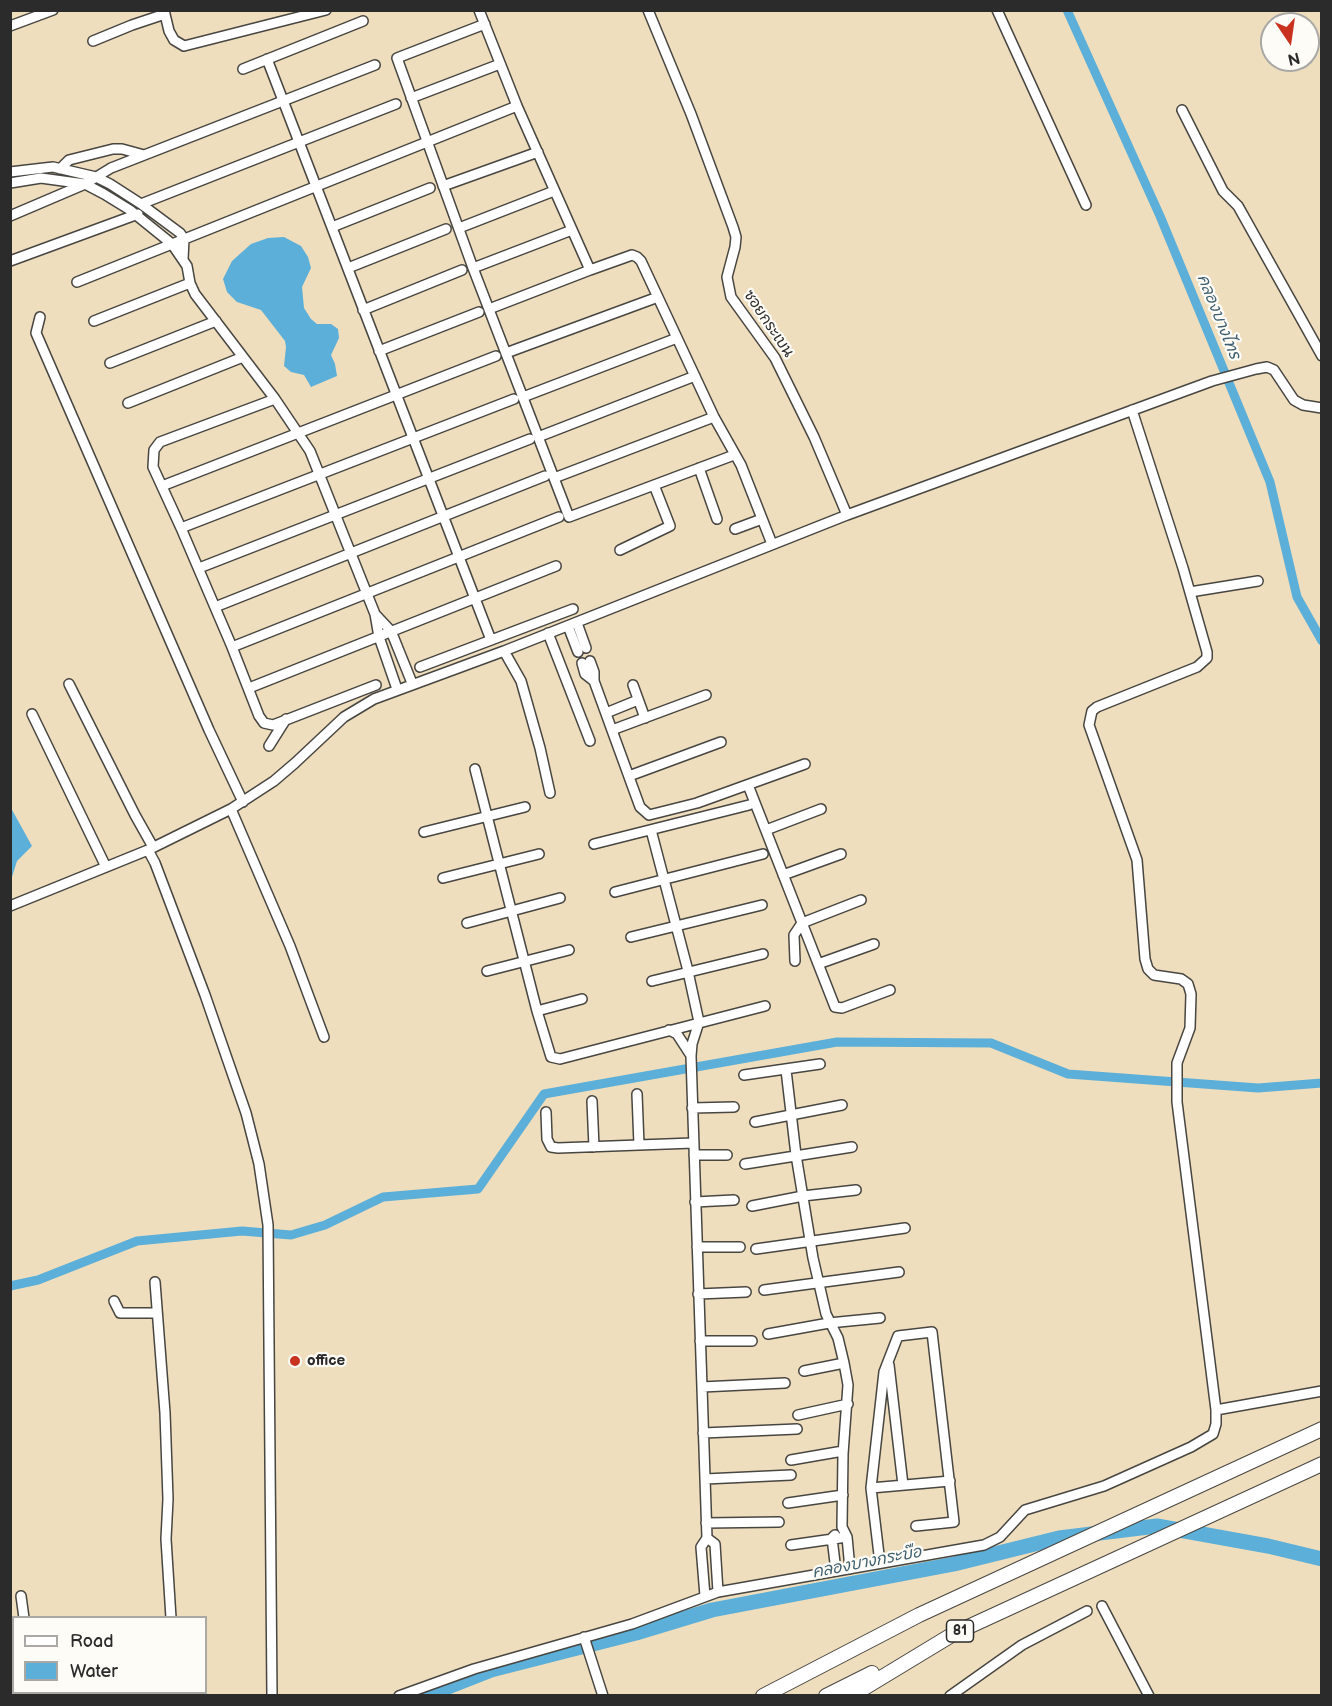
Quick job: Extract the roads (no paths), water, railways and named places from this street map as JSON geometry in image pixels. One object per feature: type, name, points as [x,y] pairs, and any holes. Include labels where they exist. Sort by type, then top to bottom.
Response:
[{"type":"highway","name":"81","points":[[763,1695],[890,1629],[1322,1429]]},
{"type":"highway","name":"81","points":[[826,1695],[1322,1464]]},
{"type":"highway","name":"81","points":[[851,1695],[955,1633]]},
{"type":"street","points":[[10,26],[53,10]]},
{"type":"street","points":[[93,41],[165,12],[169,31],[174,40],[184,46],[326,10]]},
{"type":"street","points":[[479,10],[517,106],[590,270]]},
{"type":"street","name":"ซอยกระเบน","points":[[648,10],[734,227],[735,247],[727,277],[731,297],[775,358],[814,437],[846,515]]},
{"type":"street","points":[[997,10],[1086,205]]},
{"type":"street","points":[[243,69],[363,21]]},
{"type":"street","points":[[484,24],[396,58],[506,353],[518,398],[549,477],[569,517],[734,455]]},
{"type":"street","points":[[267,59],[491,640]]},
{"type":"street","points":[[10,216],[85,184],[111,168],[144,154],[375,64]]},
{"type":"street","points":[[411,98],[500,64]]},
{"type":"street","points":[[10,261],[136,215],[145,206],[396,104]]},
{"type":"street","points":[[77,282],[517,106]]},
{"type":"street","points":[[1182,110],[1223,191],[1238,206],[1322,356]]},
{"type":"street","points":[[60,169],[69,160],[114,149],[144,154]]},
{"type":"street","points":[[443,186],[538,152]]},
{"type":"street","points":[[10,172],[37,167],[60,169],[96,177],[145,206],[173,227],[184,239],[183,259]]},
{"type":"street","points":[[10,183],[41,178],[85,184],[136,215],[172,244],[187,266],[190,283],[310,451],[375,614],[379,637],[397,689]]},
{"type":"street","points":[[332,227],[430,188]]},
{"type":"street","points":[[459,228],[554,191]]},
{"type":"street","points":[[348,268],[446,229]]},
{"type":"street","points":[[473,268],[572,230]]},
{"type":"street","points":[[489,309],[632,255],[637,257],[714,417],[741,465],[772,544]]},
{"type":"street","points":[[363,310],[462,270]]},
{"type":"street","points":[[93,321],[190,283]]},
{"type":"street","points":[[506,353],[658,297]]},
{"type":"street","points":[[379,351],[479,312]]},
{"type":"street","points":[[40,317],[36,333],[243,802]]},
{"type":"street","points":[[110,363],[216,321]]},
{"type":"street","points":[[181,528],[677,338]]},
{"type":"street","points":[[162,486],[496,356]]},
{"type":"street","points":[[128,403],[243,357]]},
{"type":"street","points":[[10,906],[150,849],[231,809],[295,764],[356,708],[412,683],[504,651],[846,515],[1234,374],[1268,367],[1280,376],[1294,400],[1303,405],[1322,408]]},
{"type":"street","points":[[199,568],[696,376]]},
{"type":"street","points":[[275,399],[160,442],[152,457],[153,467],[199,568],[264,723],[273,725],[376,685]]},
{"type":"street","points":[[399,1695],[474,1669],[632,1624],[718,1592],[984,1545],[1000,1537],[1025,1510],[1104,1486],[1213,1434],[1216,1410],[1177,1102],[1177,1063],[1190,1028],[1191,994],[1188,984],[1181,979],[1154,975],[1148,969],[1145,959],[1137,860],[1089,726],[1092,711],[1097,706],[1197,667],[1204,663],[1208,652],[1132,410]]},
{"type":"street","points":[[215,607],[443,517],[714,417]]},
{"type":"street","points":[[699,468],[717,519]]},
{"type":"street","points":[[620,550],[670,526],[654,485]]},
{"type":"street","points":[[232,647],[559,518]]},
{"type":"street","points":[[735,529],[762,519]]},
{"type":"street","points":[[249,688],[556,566]]},
{"type":"street","points":[[1190,592],[1258,581]]},
{"type":"street","points":[[420,667],[573,609]]},
{"type":"street","points":[[375,614],[391,632],[412,683]]},
{"type":"street","points":[[573,624],[582,650]]},
{"type":"street","points":[[548,633],[590,741]]},
{"type":"street","points":[[504,651],[521,681],[550,793]]},
{"type":"street","points":[[586,662],[585,674],[594,681],[640,807],[649,815],[697,803],[805,764]]},
{"type":"street","points":[[69,684],[150,849],[246,1113],[259,1164],[268,1225],[272,1695]]},
{"type":"street","points":[[633,685],[645,718]]},
{"type":"street","points":[[612,730],[706,695]]},
{"type":"street","points":[[606,713],[638,700]]},
{"type":"street","points":[[32,714],[106,867]]},
{"type":"street","points":[[269,746],[286,719]]},
{"type":"street","points":[[629,776],[721,742]]},
{"type":"street","points":[[475,769],[551,1057],[555,1059],[765,1006]]},
{"type":"street","points":[[748,785],[835,1007],[838,1009],[890,990]]},
{"type":"street","points":[[594,844],[748,806]]},
{"type":"street","points":[[424,832],[525,807]]},
{"type":"street","points":[[231,809],[290,946],[324,1036]]},
{"type":"street","points":[[766,830],[821,809]]},
{"type":"street","points":[[651,830],[699,1022],[692,1044],[691,1082],[707,1538],[701,1547],[705,1596]]},
{"type":"street","points":[[443,878],[539,854]]},
{"type":"street","points":[[615,892],[763,854]]},
{"type":"street","points":[[783,875],[841,854]]},
{"type":"street","points":[[467,922],[560,898]]},
{"type":"street","points":[[795,961],[794,935],[802,923],[861,900]]},
{"type":"street","points":[[631,937],[762,905]]},
{"type":"street","points":[[818,964],[874,944]]},
{"type":"street","points":[[487,971],[569,950]]},
{"type":"street","points":[[652,981],[763,954]]},
{"type":"street","points":[[537,1011],[582,999]]},
{"type":"street","points":[[669,1030],[677,1034],[691,1056]]},
{"type":"street","points":[[744,1075],[820,1065]]},
{"type":"street","points":[[786,1070],[796,1155],[818,1282],[829,1323],[838,1338],[848,1385],[843,1451],[842,1527],[848,1537],[850,1569]]},
{"type":"street","points":[[637,1094],[639,1145]]},
{"type":"street","points":[[592,1101],[594,1147]]},
{"type":"street","points":[[755,1122],[842,1106]]},
{"type":"street","points":[[692,1108],[734,1107]]},
{"type":"street","points":[[546,1112],[547,1139],[551,1147],[693,1143]]},
{"type":"street","points":[[745,1164],[852,1147]]},
{"type":"street","points":[[694,1155],[727,1155]]},
{"type":"street","points":[[752,1206],[803,1196],[855,1190]]},
{"type":"street","points":[[695,1202],[734,1200]]},
{"type":"street","points":[[756,1249],[904,1228]]},
{"type":"street","points":[[697,1247],[740,1247]]},
{"type":"street","points":[[764,1290],[899,1272]]},
{"type":"street","points":[[155,1282],[165,1413],[168,1499],[166,1539],[171,1616]]},
{"type":"street","points":[[698,1294],[747,1292]]},
{"type":"street","points":[[114,1301],[120,1313],[157,1313]]},
{"type":"street","points":[[768,1334],[829,1323],[880,1318]]},
{"type":"street","points":[[880,1563],[871,1488],[884,1372],[898,1336],[932,1332],[954,1522],[916,1526]]},
{"type":"street","points":[[700,1341],[752,1341]]},
{"type":"street","points":[[888,1358],[903,1485]]},
{"type":"street","points":[[804,1371],[844,1363]]},
{"type":"street","points":[[702,1387],[785,1383]]},
{"type":"street","points":[[1216,1410],[1322,1391]]},
{"type":"street","points":[[798,1415],[848,1404]]},
{"type":"street","points":[[703,1433],[797,1429]]},
{"type":"street","points":[[791,1460],[843,1451]]},
{"type":"street","points":[[705,1479],[791,1475]]},
{"type":"street","points":[[871,1488],[950,1480]]},
{"type":"street","points":[[788,1503],[843,1495]]},
{"type":"street","points":[[706,1523],[779,1522]]},
{"type":"street","points":[[836,1571],[832,1538],[842,1527]]},
{"type":"street","points":[[791,1545],[848,1537]]},
{"type":"street","points":[[707,1538],[715,1545],[718,1592]]},
{"type":"street","points":[[21,1596],[24,1616]]},
{"type":"street","points":[[1102,1606],[1149,1695]]},
{"type":"street","points":[[950,1695],[1022,1645],[1087,1611]]},
{"type":"street","points":[[585,1639],[603,1695]]},
{"type":"water","points":[[284,237],[301,246],[308,257],[311,268],[302,287],[304,308],[317,324],[331,324],[338,329],[339,338],[331,355],[337,376],[311,387],[304,375],[291,372],[284,366],[285,341],[261,310],[237,302],[227,292],[223,279],[232,261],[251,244],[268,238]]},
{"type":"water","points":[[11,808],[32,846],[17,861],[11,880]]},
{"type":"waterway","name":"คลองบางไทร","points":[[1067,10],[1160,216],[1270,482],[1297,597],[1322,641]]},
{"type":"waterway","points":[[10,1286],[38,1280],[137,1241],[242,1231],[291,1235],[325,1225],[383,1197],[478,1189],[544,1094],[837,1042],[991,1043],[1068,1074],[1258,1088],[1322,1083]]},
{"type":"waterway","name":"คลองบางกระบือ","points":[[425,1696],[491,1670],[636,1633],[712,1610],[954,1564],[1059,1538],[1157,1526],[1268,1546],[1322,1559]]},
{"type":"place","name":"office","points":[[295,1361]]}]
